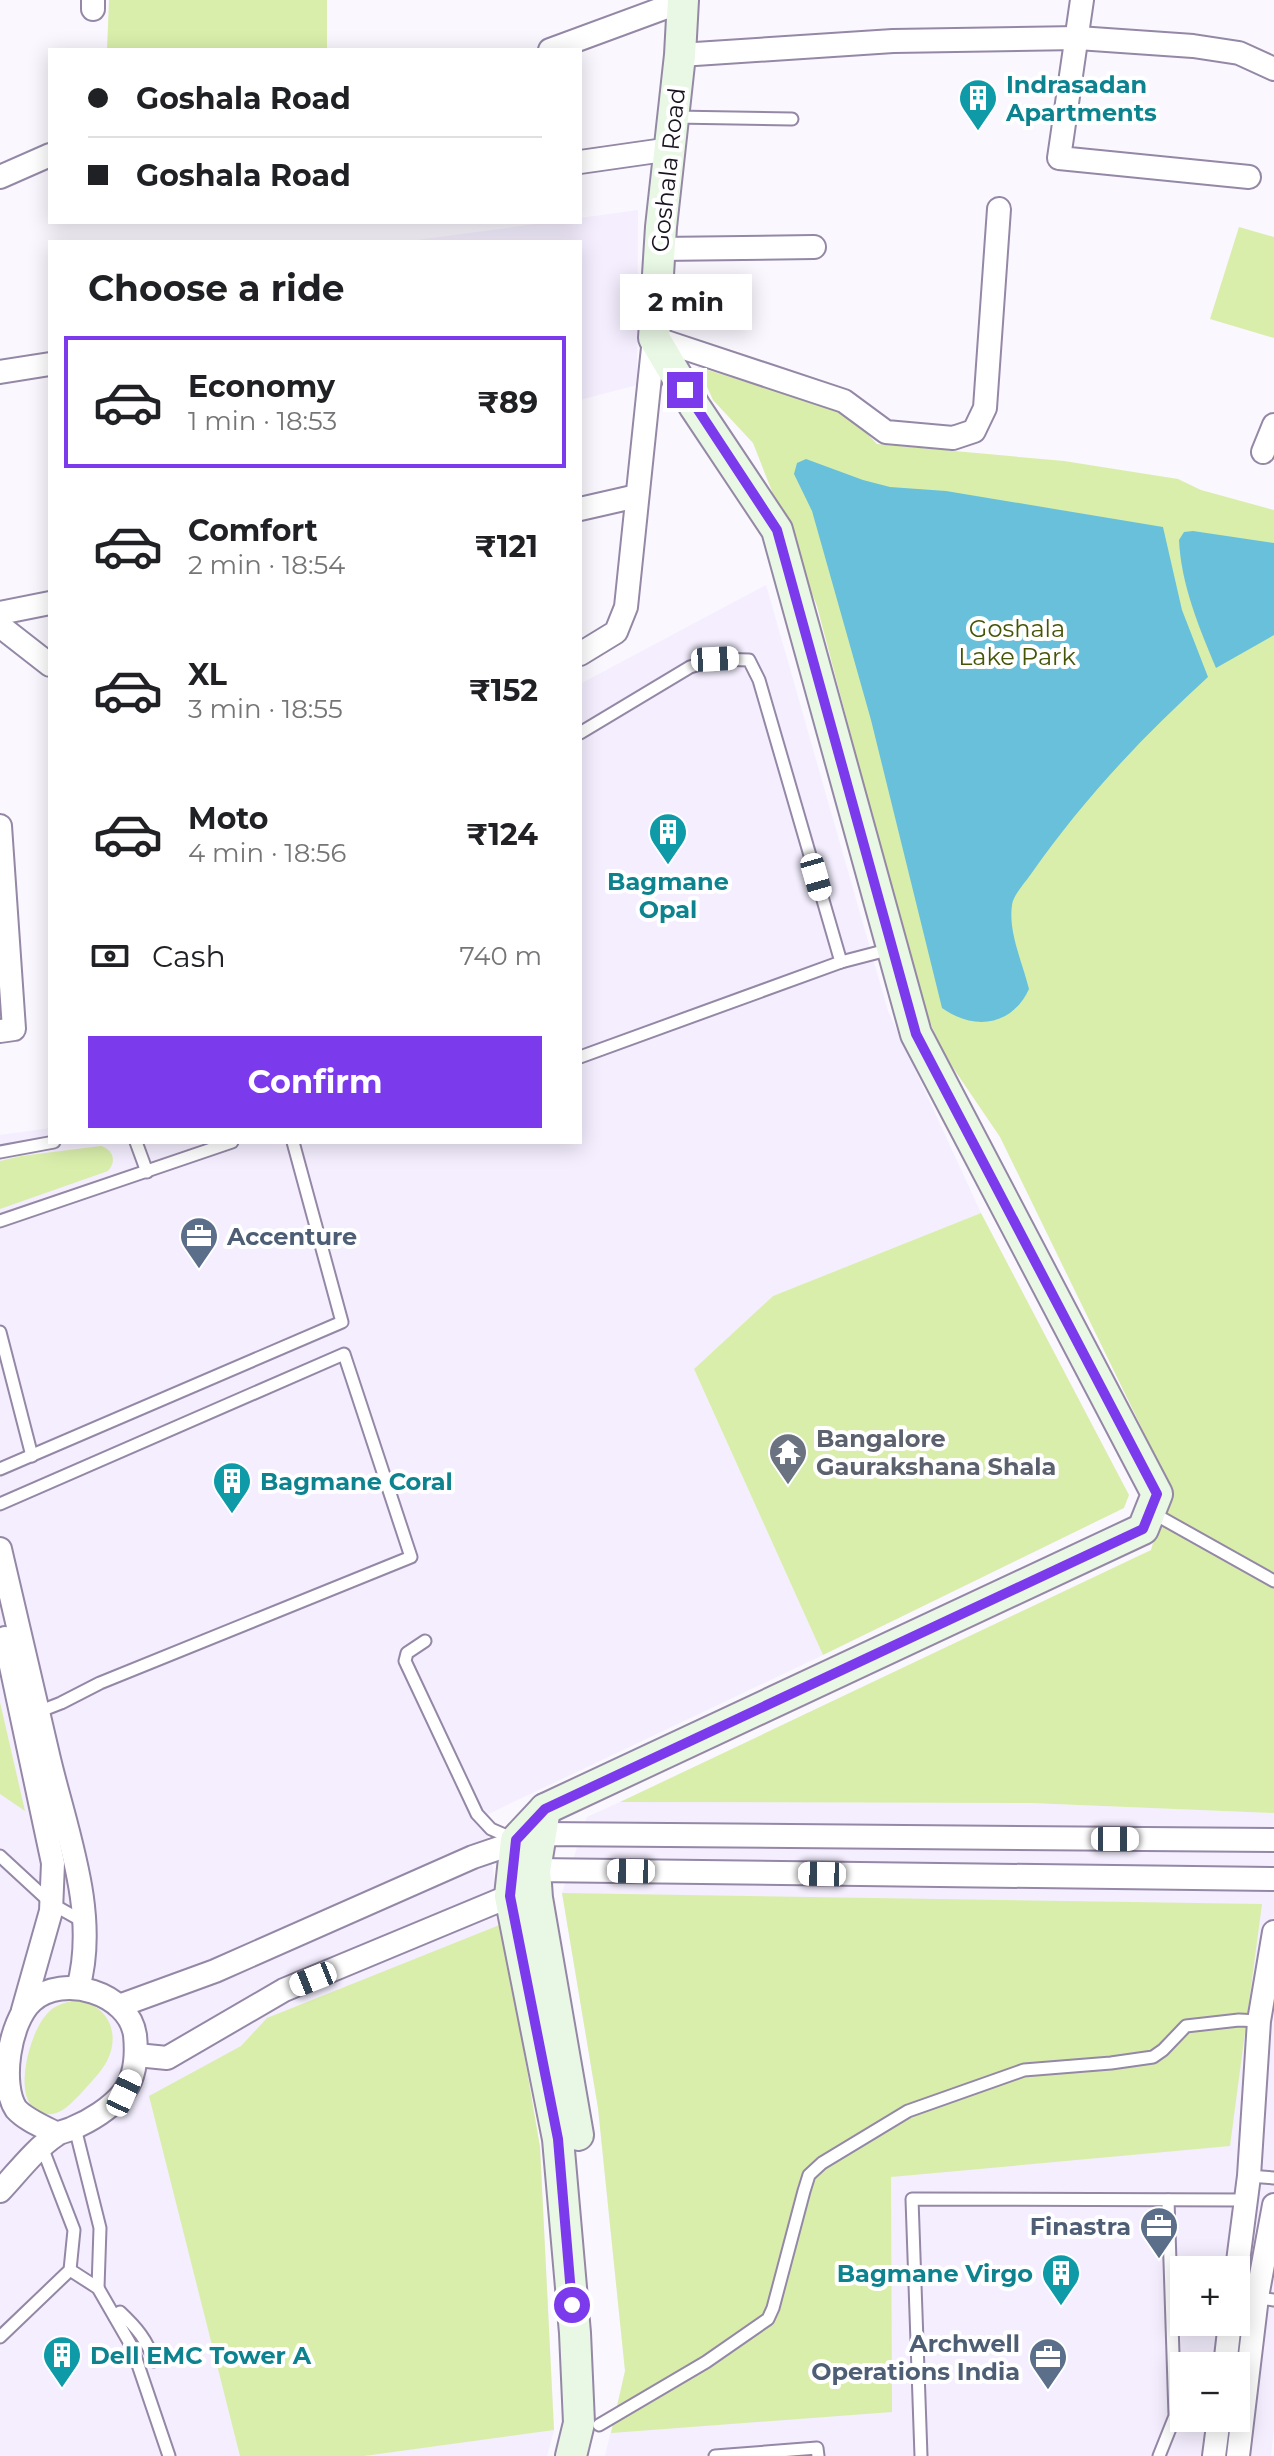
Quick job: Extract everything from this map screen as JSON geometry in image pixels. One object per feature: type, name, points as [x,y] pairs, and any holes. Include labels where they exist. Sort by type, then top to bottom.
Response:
[{"type":"street","points":[[555,48],[683,0]]},
{"type":"street","name":"Goshala Road","points":[[654,338],[659,249],[683,0]]},
{"type":"street","points":[[1082,0],[1059,158],[1249,177]]},
{"type":"street","points":[[680,55],[893,41],[1078,38],[1193,46],[1239,53],[1274,69]]},
{"type":"street","points":[[582,162],[671,149]]},
{"type":"street","points":[[0,177],[48,156]]},
{"type":"street","points":[[654,338],[844,401],[886,432],[953,438],[974,431],[985,408],[999,209]]},
{"type":"street","points":[[659,249],[814,247]]},
{"type":"street","points":[[582,653],[616,632],[626,607],[654,338]]},
{"type":"street","points":[[119,2006],[215,1971],[534,1828],[1143,1529],[1157,1494],[916,1034],[777,530],[695,407],[654,338]]},
{"type":"street","points":[[0,372],[48,364]]},
{"type":"street","points":[[1263,452],[1274,425]]},
{"type":"street","points":[[582,509],[637,496]]},
{"type":"street","points":[[0,613],[48,603]]},
{"type":"street","points":[[0,626],[48,663]]},
{"type":"street","points":[[0,826],[14,1029],[0,1031]]},
{"type":"street","points":[[0,1549],[74,1861],[85,1922],[84,1966],[78,1988]]},
{"type":"street","points":[[0,1616],[53,1863],[52,1904],[33,1982],[10,2033],[4,2084],[7,2115],[35,2123],[58,2136]]},
{"type":"street","points":[[534,1828],[1274,1840]]},
{"type":"street","points":[[534,1828],[537,1898],[578,2136],[594,2331],[589,2424],[571,2456]]},
{"type":"street","points":[[534,1828],[510,1896],[558,2139],[575,2333],[591,2456]]},
{"type":"street","points":[[137,2055],[167,2058],[284,1990],[510,1896],[535,1870],[1274,1879]]},
{"type":"street","points":[[1239,2256],[1249,2176],[1259,2021],[1274,1932]]},
{"type":"street","points":[[0,2191],[58,2136],[94,2117],[124,2093],[137,2055],[133,2026],[119,2006],[101,1995],[78,1988],[54,1990],[32,2001],[10,2033]]},
{"type":"street","points":[[1238,2456],[1256,2297],[1274,2205]]},
{"type":"street","points":[[1214,2456],[1217,2432]]},
{"type":"lane","points":[[674,117],[792,119]]},
{"type":"lane","points":[[582,732],[690,667],[715,659],[749,660],[759,680],[841,962]]},
{"type":"lane","points":[[582,1056],[841,962],[892,948]]},
{"type":"lane","points":[[0,1152],[48,1143]]},
{"type":"lane","points":[[137,1144],[147,1172]]},
{"type":"lane","points":[[0,1221],[226,1144]]},
{"type":"lane","points":[[0,1469],[342,1322],[294,1144]]},
{"type":"lane","points":[[0,1332],[32,1456]]},
{"type":"lane","points":[[0,1504],[344,1354],[411,1557],[100,1683],[38,1712]]},
{"type":"lane","points":[[1150,1512],[1274,1581]]},
{"type":"lane","points":[[425,1641],[407,1653],[405,1661],[477,1814],[491,1829],[534,1828]]},
{"type":"lane","points":[[0,1856],[52,1904],[85,1922]]},
{"type":"lane","points":[[589,2424],[706,2362],[768,2319],[809,2175],[822,2163],[908,2111],[1024,2070],[1153,2057],[1186,2026],[1259,2021]]},
{"type":"lane","points":[[0,2337],[70,2270],[74,2230],[58,2136]]},
{"type":"lane","points":[[58,2136],[100,2228],[98,2288]]},
{"type":"lane","points":[[1249,2176],[1274,2178]]},
{"type":"lane","points":[[921,2456],[912,2199],[1246,2200]]},
{"type":"lane","points":[[1159,2456],[1175,2416],[1168,2200]]},
{"type":"lane","points":[[70,2270],[98,2288],[132,2347],[169,2456]]},
{"type":"lane","points":[[115,2317],[120,2312],[138,2328],[154,2361]]},
{"type":"lane","points":[[715,2456],[817,2448],[818,2456]]},
{"type":"shaded area","points":[[638,210],[637,385],[582,399],[582,240],[417,240],[535,224],[582,224],[582,218]]},
{"type":"shaded area","points":[[766,585],[888,1011],[981,1213],[773,1296],[694,1369],[823,1655],[484,1816],[540,2147],[554,2430],[547,2456],[0,2456],[0,1794],[24,1809],[0,1702],[0,1135],[48,1128],[48,1144],[582,1144],[582,683]]},
{"type":"shaded area","points":[[620,1802],[1030,1803],[1274,1813],[1274,2429],[1271,2456],[605,2456],[625,2371],[598,2108],[562,1893],[587,1817]]},
{"type":"green space","points":[[109,0],[327,0],[327,48],[107,48]]},
{"type":"green space","points":[[1239,227],[1274,237],[1274,338],[1210,319]]},
{"type":"green space","points":[[698,367],[847,413],[877,444],[1064,461],[1178,479],[1201,490],[1274,510],[1274,1813],[1030,1803],[620,1802],[1151,1550],[1169,1484],[1000,1137],[943,1053],[920,998],[817,606],[753,443],[713,400]]},
{"type":"green space","points":[[101,1146],[112,1156],[108,1171],[0,1209],[0,1161]]},
{"type":"green space","points":[[981,1213],[1129,1495],[1124,1508],[823,1655],[694,1369],[773,1296]]},
{"type":"green space","points":[[0,1702],[25,1811],[0,1794]]},
{"type":"green space","points":[[562,1893],[1262,1904],[1230,2146],[891,2177],[892,2412],[611,2433],[625,2371],[598,2108]]},
{"type":"green space","points":[[502,1924],[540,2147],[554,2430],[364,2456],[240,2456],[149,2096],[241,2046],[267,2018]]},
{"type":"green space","points":[[85,2002],[102,2012],[112,2029],[111,2050],[102,2069],[73,2102],[61,2111],[48,2114],[33,2107],[27,2099],[25,2075],[30,2047],[46,2015],[58,2005]]},
{"type":"water","name":"Goshala Lake Park","points":[[806,459],[890,487],[946,491],[1163,527],[1182,610],[1208,677],[1114,771],[1071,821],[1017,893],[1012,905],[1012,926],[1029,989],[1013,1011],[991,1021],[967,1020],[942,1008],[871,720],[812,511],[794,474],[797,463]]},
{"type":"water","points":[[1184,532],[1274,543],[1274,635],[1216,668],[1192,606],[1180,556],[1179,540]]},
{"type":"place","name":"Indrasadan Apartments","points":[[978,132]]},
{"type":"place","name":"Bagmane Opal","points":[[668,866]]},
{"type":"place","name":"Accenture","points":[[199,1270]]},
{"type":"place","name":"Bangalore Gaurakshana Shala","points":[[788,1486]]},
{"type":"place","name":"Bagmane Coral","points":[[232,1515]]},
{"type":"place","name":"Finastra","points":[[1159,2260]]},
{"type":"place","name":"Bagmane Virgo","points":[[1061,2307]]},
{"type":"place","name":"Dell EMC Tower A","points":[[62,2389]]},
{"type":"place","name":"Archwell Operations India","points":[[1048,2391]]},
{"type":"route","points":[[572,2305],[558,2139],[510,1896],[516,1840],[545,1809],[1143,1529],[1157,1494],[916,1034],[777,530],[685,390]]}]
